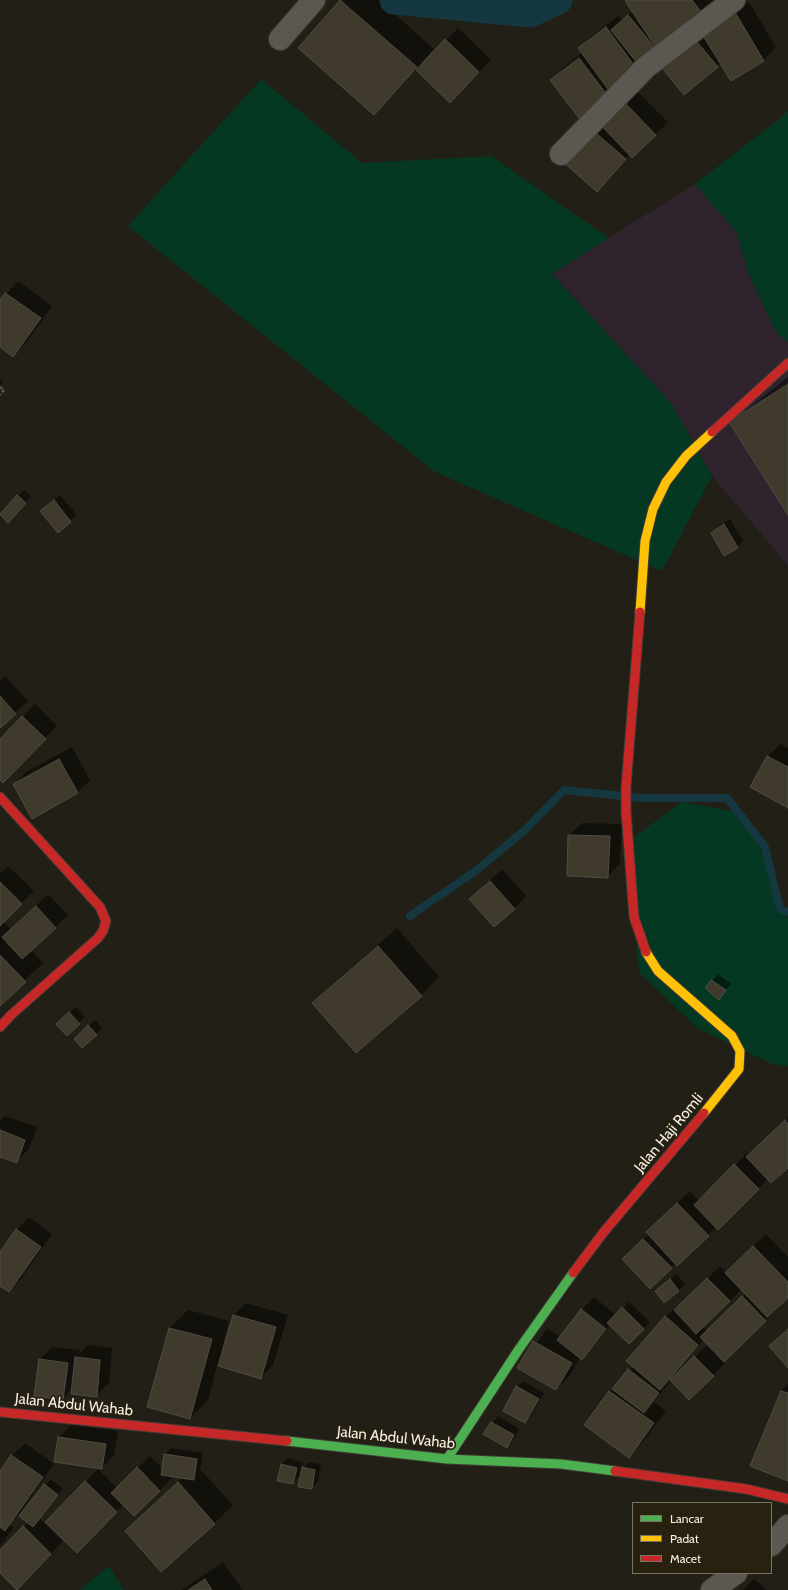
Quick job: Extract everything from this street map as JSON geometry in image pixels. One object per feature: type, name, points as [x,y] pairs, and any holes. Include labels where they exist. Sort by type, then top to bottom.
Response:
[{"type":"street","points":[[280,39],[314,0]]},
{"type":"street","points":[[561,154],[646,67],[734,0]]},
{"type":"street","name":"Jalan Haji Romli","points":[[447,1459],[519,1349],[574,1271],[603,1233],[729,1083],[739,1069],[740,1051],[732,1036],[658,971],[646,952],[634,917],[626,811],[626,787],[645,541],[653,509],[666,482],[686,456],[788,363]]},
{"type":"street","points":[[0,797],[100,907],[106,921],[103,931],[98,938],[10,1015],[0,1027]]},
{"type":"street","name":"Jalan Abdul Wahab","points":[[0,1412],[351,1447],[447,1459],[561,1464],[746,1489],[788,1499]]},
{"type":"street","points":[[772,1544],[788,1526]]},
{"type":"street","points":[[712,1590],[735,1574]]},
{"type":"path","points":[[0,387],[4,390],[0,395]]},
{"type":"shaded area","points":[[695,184],[737,233],[748,273],[776,332],[788,343],[788,565],[712,476],[671,403],[552,273]]},
{"type":"green space","points":[[261,79],[362,163],[491,156],[609,238],[552,274],[671,403],[712,476],[662,571],[435,472],[128,226]]},
{"type":"green space","points":[[788,111],[788,343],[776,332],[748,273],[737,233],[695,184]]},
{"type":"green space","points":[[682,802],[746,814],[788,919],[788,1066],[772,1064],[697,1028],[639,972],[627,842]]},
{"type":"green space","points":[[109,1566],[124,1590],[80,1590]]},
{"type":"building","points":[[340,0],[417,67],[374,115],[298,48]]},
{"type":"building","points":[[692,0],[702,13],[655,46],[625,1]]},
{"type":"building","points":[[736,14],[764,61],[731,81],[702,34]]},
{"type":"building","points":[[628,15],[656,49],[638,64],[611,30]]},
{"type":"building","points":[[606,27],[636,68],[608,89],[578,48]]},
{"type":"building","points":[[691,35],[718,67],[684,95],[658,63]]},
{"type":"building","points":[[445,39],[479,72],[450,103],[416,70]]},
{"type":"building","points":[[579,58],[608,96],[579,118],[550,80]]},
{"type":"building","points":[[620,98],[656,135],[632,158],[597,121]]},
{"type":"building","points":[[590,128],[626,159],[597,192],[561,160]]},
{"type":"building","points":[[5,293],[41,318],[13,357],[0,347],[0,300]]},
{"type":"building","points":[[788,384],[788,515],[729,422]]},
{"type":"building","points":[[17,495],[26,503],[8,523],[0,514]]},
{"type":"building","points":[[54,500],[71,522],[58,533],[40,511]]},
{"type":"building","points":[[724,524],[738,548],[724,556],[711,533]]},
{"type":"building","points":[[0,696],[16,714],[0,728]]},
{"type":"building","points":[[22,716],[46,739],[3,783],[0,780],[0,739]]},
{"type":"building","points":[[767,756],[788,767],[788,808],[750,787]]},
{"type":"building","points":[[59,759],[78,793],[32,819],[13,784]]},
{"type":"building","points":[[568,835],[610,836],[608,878],[567,876]]},
{"type":"building","points":[[490,881],[515,909],[494,927],[469,899]]},
{"type":"building","points":[[0,882],[22,904],[0,926]]},
{"type":"building","points":[[36,906],[56,928],[22,959],[2,937]]},
{"type":"building","points":[[378,946],[422,996],[356,1053],[312,1003]]},
{"type":"building","points":[[0,955],[26,982],[0,1006]]},
{"type":"building","points":[[711,980],[726,990],[719,1000],[705,988]]},
{"type":"building","points":[[69,1012],[80,1024],[67,1036],[56,1024]]},
{"type":"building","points":[[88,1025],[97,1035],[82,1048],[74,1039]]},
{"type":"building","points":[[785,1120],[788,1124],[788,1168],[771,1183],[746,1157]]},
{"type":"building","points":[[0,1130],[25,1140],[17,1163],[0,1157]]},
{"type":"building","points":[[734,1164],[759,1189],[718,1230],[694,1205]]},
{"type":"building","points":[[677,1203],[709,1236],[677,1266],[646,1232]]},
{"type":"building","points":[[16,1229],[41,1247],[9,1292],[0,1286],[0,1252]]},
{"type":"building","points":[[643,1239],[672,1268],[650,1289],[622,1259]]},
{"type":"building","points":[[753,1246],[788,1282],[788,1298],[767,1317],[725,1273]]},
{"type":"building","points":[[707,1278],[730,1301],[696,1334],[674,1310]]},
{"type":"building","points":[[670,1279],[679,1291],[664,1303],[655,1291]]},
{"type":"building","points":[[742,1296],[766,1321],[724,1362],[700,1337]]},
{"type":"building","points":[[622,1307],[644,1329],[629,1344],[607,1323]]},
{"type":"building","points":[[581,1309],[606,1329],[582,1360],[557,1340]]},
{"type":"building","points":[[233,1315],[276,1327],[261,1379],[218,1366]]},
{"type":"building","points":[[665,1316],[698,1345],[660,1390],[626,1361]]},
{"type":"building","points":[[169,1328],[212,1339],[190,1419],[147,1407]]},
{"type":"building","points":[[788,1329],[788,1368],[769,1346]]},
{"type":"building","points":[[533,1341],[572,1363],[556,1390],[517,1368]]},
{"type":"building","points":[[694,1356],[714,1376],[689,1400],[670,1380]]},
{"type":"building","points":[[75,1357],[100,1360],[97,1397],[71,1394]]},
{"type":"building","points":[[39,1359],[68,1363],[63,1400],[34,1396]]},
{"type":"building","points":[[628,1369],[659,1393],[644,1413],[612,1389]]},
{"type":"building","points":[[516,1386],[539,1399],[525,1423],[503,1411]]},
{"type":"building","points":[[609,1391],[654,1423],[629,1458],[584,1425]]},
{"type":"building","points":[[781,1391],[788,1393],[788,1481],[750,1466]]},
{"type":"building","points":[[491,1422],[514,1435],[507,1448],[483,1434]]},
{"type":"building","points":[[58,1437],[106,1444],[102,1469],[54,1462]]},
{"type":"building","points":[[164,1454],[197,1459],[194,1480],[161,1475]]},
{"type":"building","points":[[11,1455],[43,1477],[5,1531],[0,1527],[0,1471]]},
{"type":"building","points":[[281,1464],[297,1468],[293,1484],[277,1481]]},
{"type":"building","points":[[137,1467],[160,1491],[134,1516],[111,1493]]},
{"type":"building","points":[[302,1467],[315,1470],[312,1489],[298,1487]]},
{"type":"building","points":[[85,1481],[117,1512],[77,1553],[45,1522]]},
{"type":"building","points":[[178,1482],[215,1524],[161,1572],[125,1531]]},
{"type":"building","points":[[44,1484],[58,1495],[33,1527],[19,1516]]},
{"type":"building","points":[[23,1526],[51,1554],[17,1590],[0,1573],[0,1550]]},
{"type":"building","points":[[205,1579],[212,1590],[188,1590]]},
{"type":"waterway","points":[[394,0],[530,13],[558,0]]},
{"type":"waterway","points":[[410,916],[477,870],[525,830],[564,790],[642,798],[727,798],[765,847],[780,909],[788,912]]},
{"type":"traffic: fast","points":[[447,1459],[519,1349],[573,1273]]},
{"type":"traffic: fast","points":[[287,1441],[447,1459],[561,1464],[615,1471]]},
{"type":"traffic: slow","points":[[640,612],[645,541],[653,509],[666,482],[686,456],[712,432]]},
{"type":"traffic: slow","points":[[646,952],[658,971],[732,1036],[740,1051],[739,1069],[704,1113]]},
{"type":"traffic: jam","points":[[712,432],[788,363]]},
{"type":"traffic: jam","points":[[640,612],[626,787],[626,811],[634,917],[646,952]]},
{"type":"traffic: jam","points":[[0,797],[100,907],[106,921],[103,931],[98,938],[11,1015],[0,1027]]},
{"type":"traffic: jam","points":[[573,1273],[603,1233],[704,1113]]},
{"type":"traffic: jam","points":[[0,1412],[287,1441]]},
{"type":"traffic: jam","points":[[615,1471],[746,1489],[788,1499]]}]
